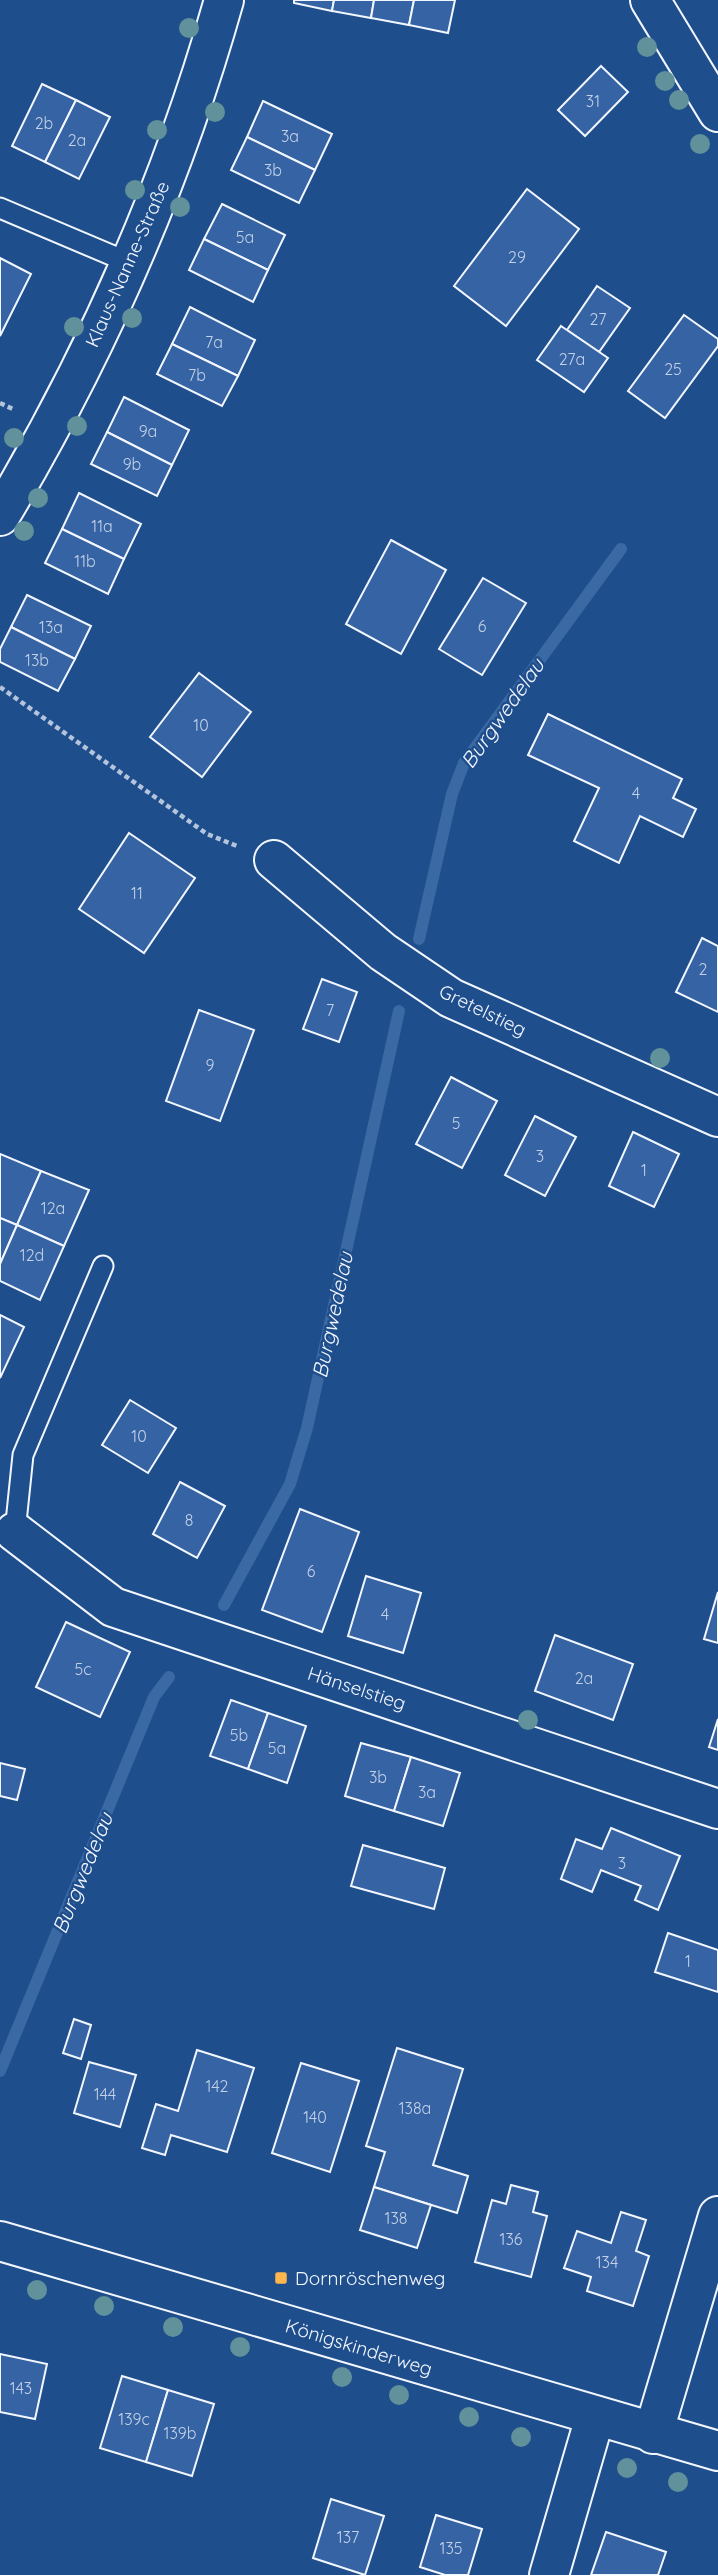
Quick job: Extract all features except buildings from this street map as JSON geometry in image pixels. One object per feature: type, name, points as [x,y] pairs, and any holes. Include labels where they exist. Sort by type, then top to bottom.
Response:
[{"type":"street","name":"Klaus-Nanne-Straße","points":[[0,516],[52,429],[130,263],[197,96],[224,0]]},
{"type":"street","points":[[650,0],[718,112]]},
{"type":"street","name":"Gretelstieg","points":[[274,860],[383,952],[451,998],[718,1117]]},
{"type":"street","name":"Hänselstieg","points":[[15,1532],[113,1607],[718,1809]]},
{"type":"street","points":[[653,2434],[718,2216]]},
{"type":"street","name":"Königskinderweg","points":[[0,2241],[718,2452]]},
{"type":"street","points":[[549,2575],[595,2417]]},
{"type":"lane","points":[[0,208],[130,263]]},
{"type":"lane","points":[[15,1532],[23,1455],[103,1266]]},
{"type":"path","points":[[0,687],[207,834],[274,860]]},
{"type":"waterway","name":"Burgwedelau","points":[[419,939],[452,794],[464,763],[621,549]]},
{"type":"waterway","name":"Burgwedelau","points":[[224,1605],[290,1484],[307,1428],[399,1011]]},
{"type":"waterway","name":"Burgwedelau","points":[[0,2071],[154,1697],[169,1677]]},
{"type":"place","name":"Dornröschenweg","points":[[281,2278]]}]
